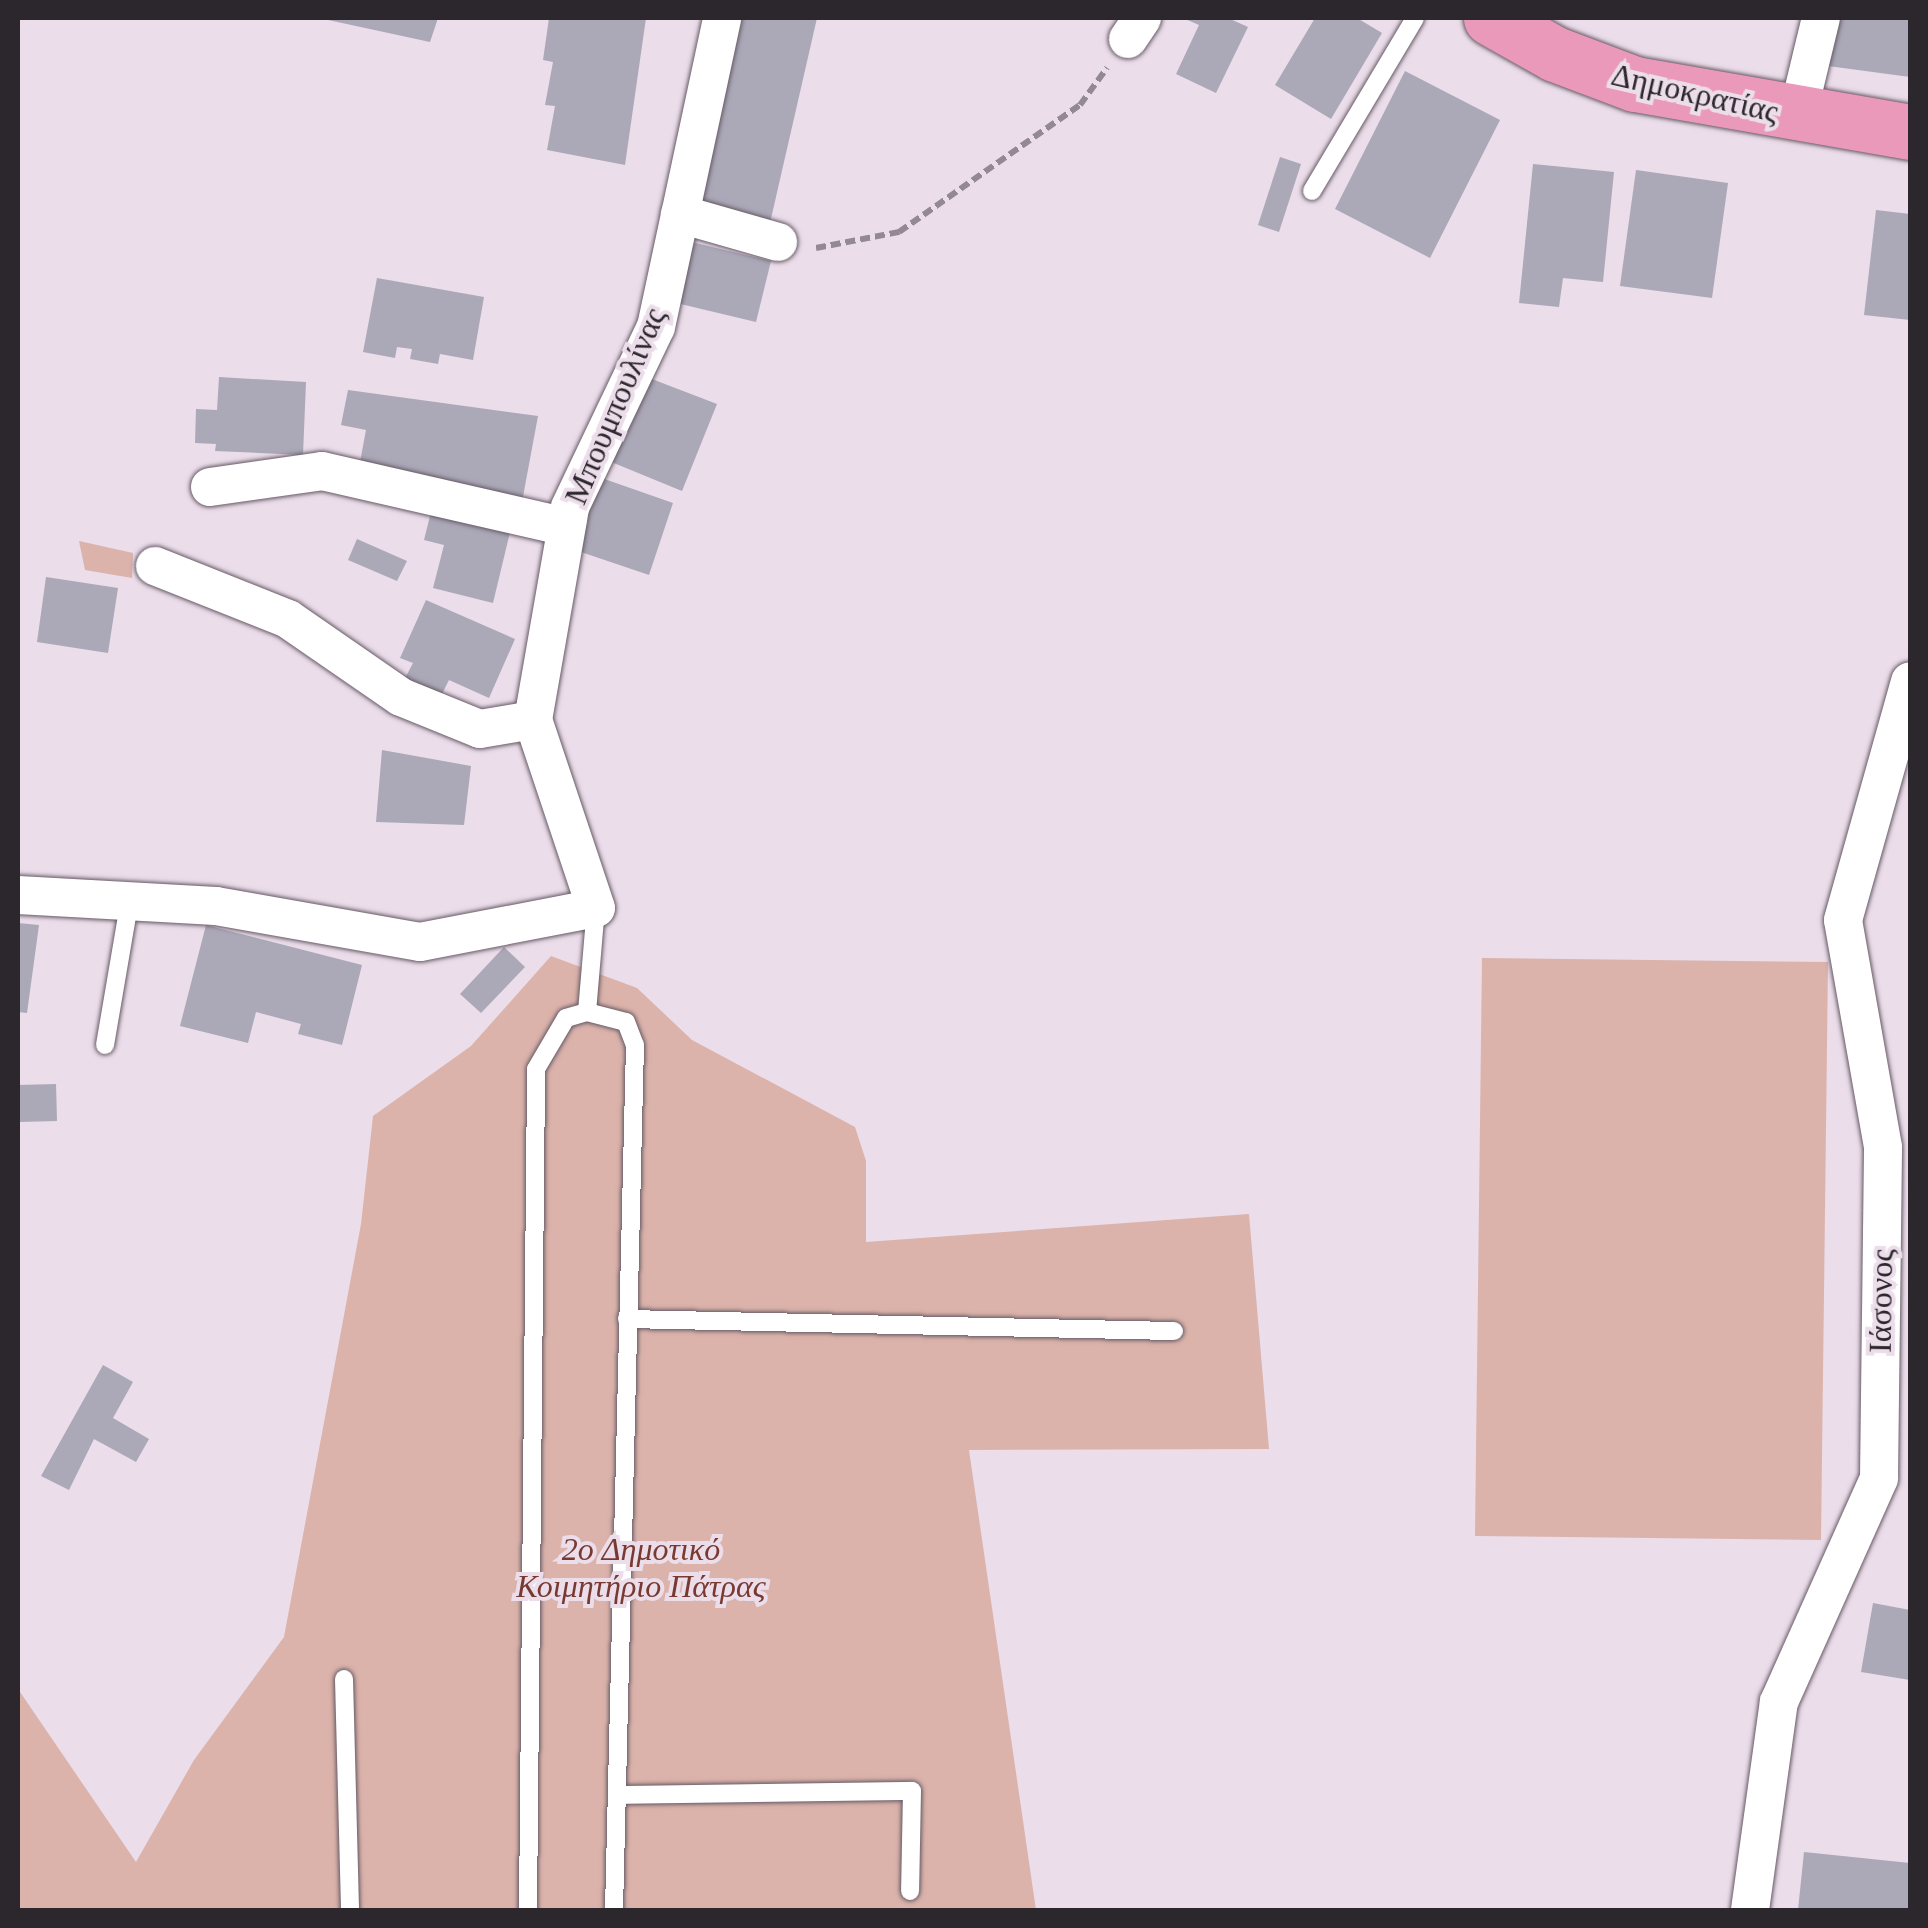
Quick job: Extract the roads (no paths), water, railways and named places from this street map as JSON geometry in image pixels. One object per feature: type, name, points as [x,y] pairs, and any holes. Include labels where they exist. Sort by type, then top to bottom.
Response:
[{"type":"main road","name":"Δημοκρατίας","points":[[1491,18],[1555,54],[1635,84],[1797,117],[1910,132]]},
{"type":"street","name":"Μπουμπουλίνας","points":[[596,908],[533,720],[570,507],[656,327],[722,18]]},
{"type":"street","points":[[1797,117],[1822,18]]},
{"type":"street","points":[[680,214],[778,242]]},
{"type":"street","points":[[210,487],[322,471],[566,526]]},
{"type":"street","points":[[154,566],[288,619],[402,696],[464,722],[480,728],[533,720]]},
{"type":"street","name":"Ιάσονος","points":[[1750,1910],[1779,1702],[1879,1478],[1884,1147],[1844,920],[1910,681]]},
{"type":"street","points":[[18,895],[130,898],[216,906],[420,942],[596,908]]},
{"type":"lane","points":[[1312,191],[1415,18]]},
{"type":"lane","points":[[106,1045],[130,898]]},
{"type":"lane","points":[[588,1012],[596,908]]},
{"type":"lane","points":[[528,1910],[536,1069],[566,1018],[588,1012],[626,1022],[634,1045],[614,1910]]},
{"type":"lane","points":[[627,1319],[1174,1331]]},
{"type":"lane","points":[[344,1680],[350,1910]]},
{"type":"lane","points":[[617,1795],[912,1790],[910,1891]]},
{"type":"park label","name":"2o Δημοτικό Κοιμητήριο Πάτρας","points":[[641,1568]]}]
